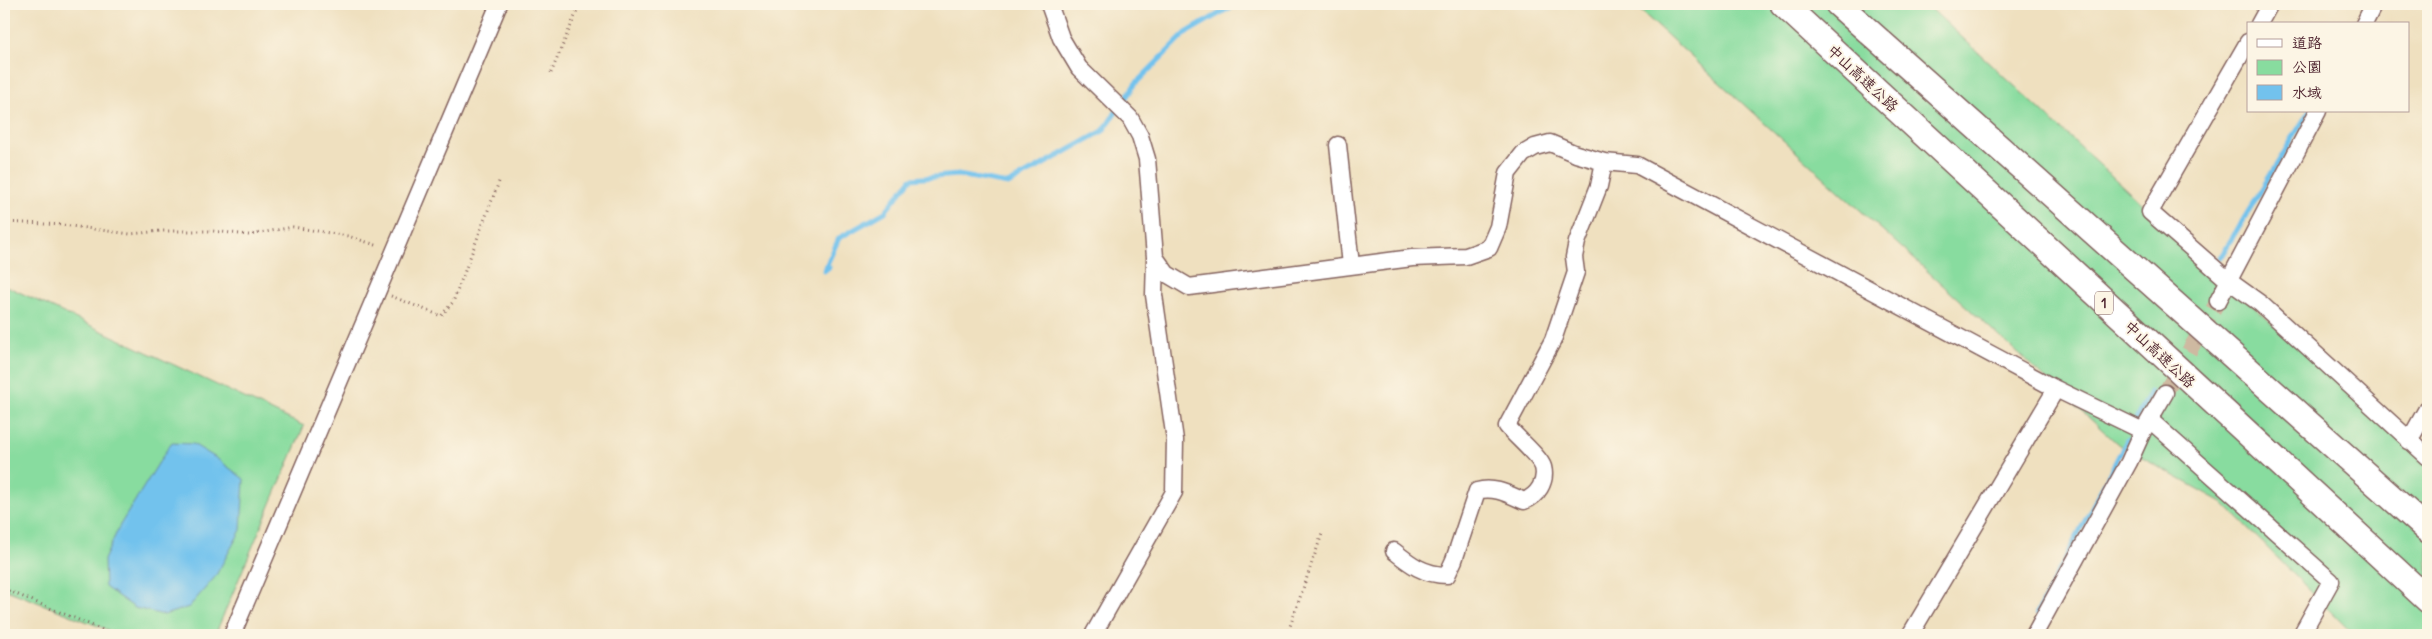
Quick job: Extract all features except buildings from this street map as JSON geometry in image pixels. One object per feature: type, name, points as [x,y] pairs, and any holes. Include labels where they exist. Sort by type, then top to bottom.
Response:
[{"type":"highway","name":"中山高速公路","points":[[1783,4],[2428,600]]},
{"type":"highway","points":[[1838,4],[2325,436],[2428,530]]},
{"type":"highway","points":[[2325,436],[2428,512]]},
{"type":"street","points":[[232,635],[499,4]]},
{"type":"street","points":[[1049,4],[1061,38],[1079,68],[1130,118],[1140,136],[1148,159],[1155,257],[1154,295],[1175,440],[1174,492],[1093,635]]},
{"type":"street","points":[[2260,22],[2270,4]]},
{"type":"street","points":[[2365,22],[2374,4]]},
{"type":"street","points":[[2247,44],[2150,212],[2229,281],[2261,304],[2409,441],[2428,456]]},
{"type":"street","points":[[2218,300],[2317,112]]},
{"type":"street","points":[[1155,257],[1167,274],[1189,287],[1351,264],[1412,258],[1466,256],[1489,248],[1498,227],[1508,173],[1523,154],[1535,147],[1550,144],[1604,162],[1637,165],[2056,388],[2147,425],[2331,581],[2301,635]]},
{"type":"street","points":[[1338,145],[1351,264]]},
{"type":"street","points":[[1394,551],[1412,566],[1433,575],[1446,575],[1454,560],[1477,491],[1487,488],[1495,489],[1524,501],[1534,497],[1542,486],[1543,468],[1535,455],[1507,426],[1553,340],[1576,272],[1574,257],[1577,242],[1599,186],[1604,162]]},
{"type":"street","points":[[1910,635],[2056,388]]},
{"type":"street","points":[[2034,635],[2165,393]]},
{"type":"street","points":[[2409,441],[2428,407]]},
{"type":"path","points":[[551,73],[580,4]]},
{"type":"path","points":[[377,290],[441,316],[453,302],[500,179]]},
{"type":"path","points":[[4,222],[63,225],[130,234],[162,231],[213,231],[249,235],[293,227],[348,236],[394,251]]},
{"type":"path","points":[[1287,635],[1323,531]]},
{"type":"path","points":[[4,589],[114,635]]},
{"type":"green space","points":[[1633,4],[1926,4],[2210,267],[2428,465],[2428,635],[2354,635],[2222,502],[2119,445]]},
{"type":"green space","points":[[4,285],[304,426],[215,635],[121,635],[4,589]]},
{"type":"water","points":[[171,443],[193,444],[244,479],[241,530],[215,577],[189,607],[164,615],[135,608],[105,587],[104,560],[120,525]]},
{"type":"waterway","points":[[829,267],[824,271],[839,238],[885,212],[911,179],[958,175],[1008,184],[1103,131],[1136,83],[1186,33],[1236,4]]},
{"type":"waterway","points":[[2220,258],[2308,112]]},
{"type":"waterway","points":[[2136,419],[2150,392]]},
{"type":"waterway","points":[[2037,613],[2127,440]]},
{"type":"tunnel","points":[[2165,393],[2218,301]]}]
